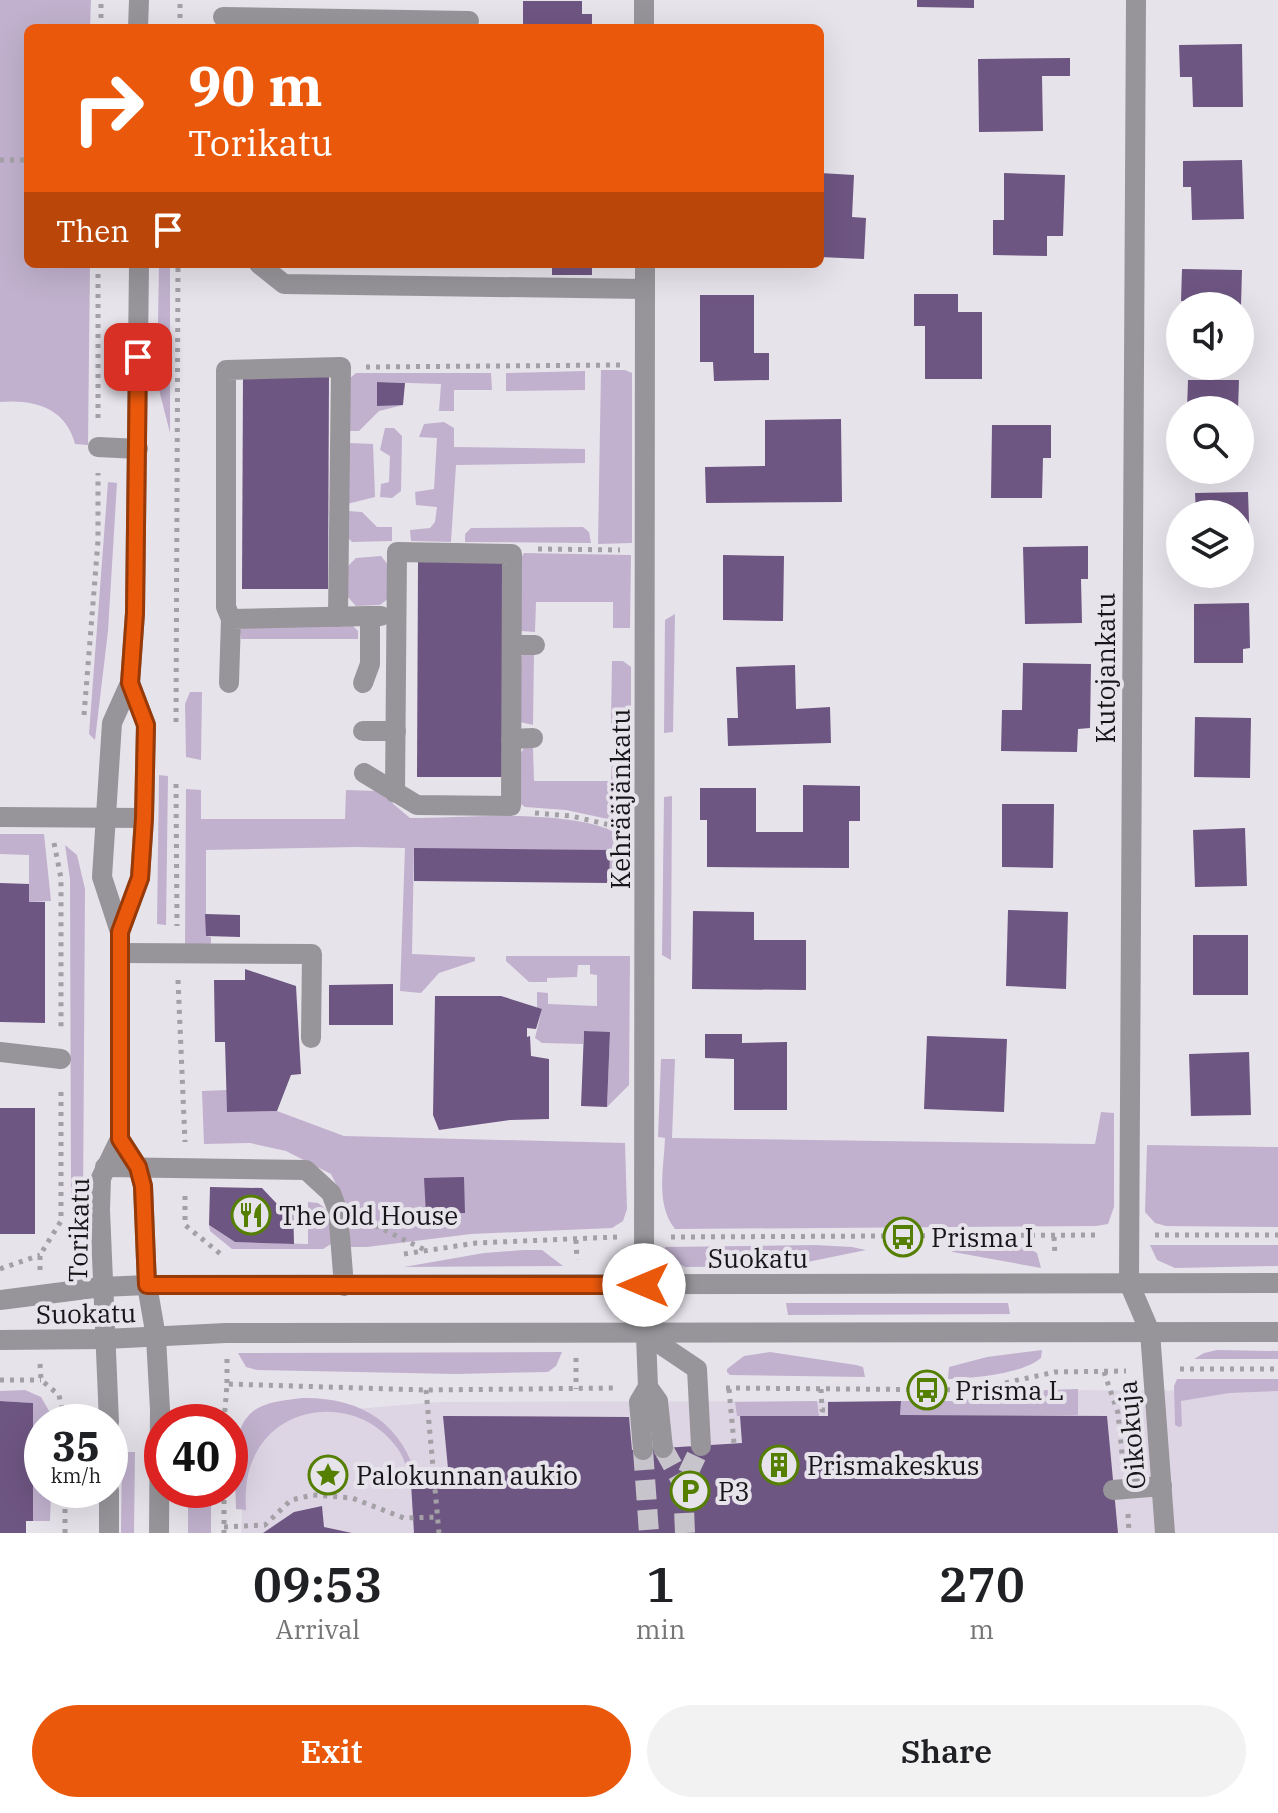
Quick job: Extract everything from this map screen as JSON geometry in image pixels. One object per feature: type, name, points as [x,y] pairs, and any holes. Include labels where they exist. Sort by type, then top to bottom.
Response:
[{"type":"street","points":[[138,24],[139,0]]},
{"type":"street","points":[[644,0],[644,24]]},
{"type":"street","name":"Kutojankatu","points":[[1136,0],[1128,1235],[1129,1283],[1150,1332]]},
{"type":"street","points":[[223,15],[470,16]]},
{"type":"street","name":"Torikatu","points":[[108,1404],[100,1210],[101,1178],[120,1139],[120,932],[102,877],[112,723],[130,683],[135,613],[139,268]]},
{"type":"street","points":[[264,268],[284,284],[645,289]]},
{"type":"street","name":"Kehrääjänkatu","points":[[645,268],[644,1285],[648,1387],[658,1401],[653,1449]]},
{"type":"street","points":[[229,683],[231,619],[226,607],[226,370],[341,367],[338,617]]},
{"type":"street","points":[[98,447],[138,449]]},
{"type":"street","points":[[364,773],[395,793],[417,805],[511,806],[512,554],[397,552],[395,793]]},
{"type":"street","points":[[363,683],[370,664],[370,616]]},
{"type":"street","points":[[231,619],[397,616]]},
{"type":"street","points":[[512,645],[535,645]]},
{"type":"street","name":"Torikatu","points":[[120,932],[140,878],[144,818],[146,725],[130,683]]},
{"type":"street","points":[[363,731],[396,731]]},
{"type":"street","points":[[511,739],[533,738]]},
{"type":"street","points":[[0,817],[144,818]]},
{"type":"street","points":[[120,953],[312,954],[311,1038]]},
{"type":"street","points":[[0,1052],[61,1059]]},
{"type":"street","points":[[120,1139],[138,1167],[143,1186],[147,1285],[156,1337],[160,1410],[159,1533]]},
{"type":"street","points":[[105,1167],[306,1170],[331,1193],[338,1211],[344,1286]]},
{"type":"street","name":"Suokatu","points":[[0,1300],[102,1287],[147,1285],[1278,1283]]},
{"type":"street","name":"Oikokuja","points":[[1150,1332],[1165,1533]]},
{"type":"street","name":"Suokatu","points":[[0,1340],[226,1333],[1278,1332]]},
{"type":"street","points":[[645,1334],[697,1369],[701,1446]]},
{"type":"street","points":[[1119,1490],[1162,1486]]},
{"type":"street","points":[[109,1508],[109,1533]]},
{"type":"path","points":[[101,0],[101,24]]},
{"type":"path","points":[[180,0],[180,24]]},
{"type":"path","points":[[0,160],[24,160]]},
{"type":"path","points":[[83,726],[98,541],[98,268]]},
{"type":"path","points":[[176,729],[178,268]]},
{"type":"path","points":[[341,367],[645,364]]},
{"type":"path","points":[[512,554],[524,548],[645,550]]},
{"type":"path","points":[[176,775],[177,955],[186,1168],[185,1225],[226,1258]]},
{"type":"path","points":[[511,806],[529,812],[602,821],[630,830],[646,830]]},
{"type":"path","points":[[0,1269],[40,1255],[61,1221],[61,878],[53,839],[57,818]]},
{"type":"path","points":[[331,1193],[349,1210],[374,1226],[426,1251]]},
{"type":"path","points":[[398,1255],[476,1243],[644,1238],[1278,1235]]},
{"type":"path","points":[[698,1388],[973,1390],[1055,1372],[1278,1369]]},
{"type":"path","points":[[1104,1372],[1118,1413],[1119,1490],[1129,1533]]},
{"type":"path","points":[[0,1380],[41,1380]]},
{"type":"path","points":[[225,1404],[227,1384],[426,1390],[648,1387]]},
{"type":"path","points":[[729,1388],[734,1444]]},
{"type":"path","points":[[821,1389],[822,1410],[828,1410]]},
{"type":"path","points":[[426,1390],[439,1533]]},
{"type":"path","points":[[733,1434],[741,1434]]},
{"type":"path","points":[[224,1508],[224,1530],[265,1525],[291,1500],[313,1495],[352,1498],[404,1518],[438,1517]]},
{"type":"path","points":[[65,1508],[65,1533]]},
{"type":"path","points":[[265,1525],[266,1533]]},
{"type":"shaded area","points":[[0,0],[91,0],[90,24],[24,24],[24,268],[90,268],[88,445],[75,444],[64,422],[47,408],[25,402],[0,402]]},
{"type":"shaded area","points":[[159,268],[170,268],[170,433],[157,382]]},
{"type":"shaded area","points":[[601,370],[632,373],[632,543],[598,544]]},
{"type":"shaded area","points":[[585,371],[585,390],[506,391],[506,373]]},
{"type":"shaded area","points":[[356,373],[491,373],[492,390],[454,390],[454,411],[439,411],[441,384],[377,382],[377,405],[403,405],[379,411],[359,431],[348,431],[349,379]]},
{"type":"shaded area","points":[[444,422],[454,428],[454,447],[585,449],[585,463],[456,465],[451,542],[411,541],[410,530],[430,528],[435,522],[437,507],[416,505],[415,492],[434,489],[437,438],[419,437],[424,424]]},
{"type":"shaded area","points":[[385,428],[394,428],[402,436],[401,491],[392,498],[380,497],[381,484],[389,482],[390,456],[380,450]]},
{"type":"shaded area","points":[[349,443],[373,444],[375,497],[347,504]]},
{"type":"shaded area","points":[[108,482],[117,483],[108,631],[95,740],[89,734]]},
{"type":"shaded area","points":[[348,511],[362,512],[377,527],[392,527],[392,541],[352,542],[348,538]]},
{"type":"shaded area","points":[[583,527],[589,532],[591,543],[465,542],[465,534],[471,528]]},
{"type":"shaded area","points":[[524,553],[631,555],[630,628],[613,628],[613,602],[536,602],[535,632],[521,631],[521,558]]},
{"type":"shaded area","points":[[381,556],[389,566],[389,598],[380,605],[356,606],[347,596],[347,567],[356,558]]},
{"type":"shaded area","points":[[675,614],[673,732],[664,733],[665,620]]},
{"type":"shaded area","points":[[352,625],[358,631],[358,639],[241,639],[240,630],[245,626]]},
{"type":"shaded area","points":[[534,653],[533,725],[520,722],[519,661],[523,654]]},
{"type":"shaded area","points":[[612,661],[623,661],[631,667],[631,716],[622,723],[611,723]]},
{"type":"shaded area","points":[[190,692],[202,692],[201,760],[186,757],[185,704]]},
{"type":"shaded area","points":[[524,748],[533,748],[534,781],[611,781],[612,754],[630,756],[630,820],[622,822],[566,810],[525,807],[518,802],[521,753]]},
{"type":"shaded area","points":[[159,775],[168,776],[166,925],[157,924]]},
{"type":"shaded area","points":[[186,789],[201,790],[201,819],[345,819],[346,790],[378,791],[410,818],[524,816],[584,822],[609,829],[630,840],[630,877],[625,883],[609,883],[609,850],[414,849],[412,954],[475,957],[475,961],[439,973],[421,993],[400,991],[405,848],[206,850],[206,936],[211,937],[211,946],[185,945]]},
{"type":"shaded area","points":[[672,796],[671,960],[662,955],[664,797]]},
{"type":"shaded area","points":[[0,834],[44,834],[51,901],[29,902],[29,855],[0,854]]},
{"type":"shaded area","points":[[65,845],[77,855],[85,889],[83,1210],[71,1201],[70,879]]},
{"type":"shaded area","points":[[506,956],[630,956],[629,1085],[607,1107],[610,1033],[584,1031],[583,1044],[542,1043],[535,1038],[542,1009],[537,1008],[537,992],[548,993],[548,1004],[597,1006],[597,975],[590,974],[590,965],[578,965],[577,977],[529,982],[506,961]]},
{"type":"shaded area","points":[[661,1059],[675,1059],[672,1138],[1095,1144],[1101,1112],[1114,1113],[1114,1207],[1108,1224],[1096,1226],[675,1229],[663,1197],[665,1138],[658,1137]]},
{"type":"shaded area","points":[[227,1090],[228,1112],[277,1111],[344,1136],[625,1143],[627,1209],[623,1221],[612,1228],[471,1234],[350,1247],[349,1210],[331,1174],[286,1151],[250,1143],[204,1144],[202,1091]]},
{"type":"shaded area","points":[[1147,1145],[1278,1147],[1278,1227],[1166,1226],[1155,1223],[1145,1212]]},
{"type":"shaded area","points":[[308,1202],[318,1203],[330,1212],[331,1244],[323,1249],[232,1249],[210,1231],[209,1225],[235,1242],[308,1244]]},
{"type":"shaded area","points":[[815,1245],[866,1250],[788,1266],[685,1267],[665,1254],[665,1247]]},
{"type":"shaded area","points":[[1150,1245],[1278,1245],[1278,1266],[1175,1268],[1157,1260]]},
{"type":"shaded area","points":[[946,1247],[1027,1247],[1037,1253],[1041,1268],[953,1252]]},
{"type":"shaded area","points":[[542,1250],[563,1266],[404,1267],[484,1253]]},
{"type":"shaded area","points":[[786,1303],[1008,1303],[1010,1314],[788,1315]]},
{"type":"shaded area","points":[[1042,1350],[1041,1358],[1022,1368],[948,1379],[949,1367],[987,1357]]},
{"type":"shaded area","points":[[1217,1350],[1278,1351],[1278,1359],[1194,1359]]},
{"type":"shaded area","points":[[562,1352],[556,1366],[548,1372],[456,1374],[257,1370],[246,1367],[238,1353]]},
{"type":"shaded area","points":[[770,1352],[856,1365],[863,1367],[865,1377],[730,1375],[727,1372],[744,1356]]},
{"type":"shaded area","points":[[1177,1379],[1278,1379],[1278,1391],[1229,1393],[1181,1401],[1182,1426],[1179,1427],[1175,1425],[1174,1386]]},
{"type":"shaded area","points":[[1078,1389],[1078,1415],[900,1415],[901,1401],[954,1401]]},
{"type":"shaded area","points":[[25,1390],[41,1397],[45,1404],[0,1401],[0,1391]]},
{"type":"shaded area","points":[[1047,1390],[1278,1391],[1278,1533],[241,1533],[242,1508],[248,1508],[248,1418],[440,1402],[954,1401]]},
{"type":"shaded area","points":[[323,1399],[361,1409],[390,1429],[402,1444],[418,1482],[411,1483],[400,1453],[379,1429],[341,1413],[321,1412],[283,1424],[267,1437],[255,1455],[248,1479],[248,1416],[274,1402]]},
{"type":"shaded area","points":[[817,1401],[819,1416],[737,1416],[735,1402]]},
{"type":"shaded area","points":[[128,1452],[135,1452],[134,1533],[121,1533],[121,1508],[128,1508]]},
{"type":"shaded area","points":[[33,1508],[50,1508],[50,1521],[33,1521]]},
{"type":"shaded area","points":[[188,1508],[211,1508],[211,1533],[188,1533]]},
{"type":"building","points":[[917,0],[974,0],[974,8],[917,7]]},
{"type":"building","points":[[523,1],[582,1],[582,14],[592,14],[592,24],[523,24]]},
{"type":"building","points":[[1242,44],[1243,107],[1193,107],[1192,77],[1180,77],[1179,45]]},
{"type":"building","points":[[1070,58],[1070,76],[1042,76],[1043,131],[979,132],[978,59]]},
{"type":"building","points":[[1242,160],[1244,219],[1192,220],[1191,187],[1183,187],[1183,161]]},
{"type":"building","points":[[824,173],[854,175],[852,217],[866,218],[864,259],[824,257]]},
{"type":"building","points":[[1004,173],[1065,175],[1063,236],[1047,236],[1047,256],[993,255],[993,220],[1004,220]]},
{"type":"building","points":[[552,268],[592,268],[592,275],[552,275]]},
{"type":"building","points":[[1182,269],[1242,270],[1241,292],[1181,292]]},
{"type":"building","points":[[914,294],[958,294],[958,312],[982,312],[982,379],[925,379],[925,326],[914,326]]},
{"type":"building","points":[[700,295],[754,295],[754,353],[769,353],[769,380],[714,381],[713,362],[700,362]]},
{"type":"building","points":[[243,375],[329,375],[328,589],[242,589]]},
{"type":"building","points":[[1188,380],[1239,380],[1238,396],[1187,396]]},
{"type":"building","points":[[377,382],[405,383],[403,405],[377,406]]},
{"type":"building","points":[[841,419],[842,502],[706,503],[705,467],[765,466],[765,420]]},
{"type":"building","points":[[992,425],[1051,425],[1051,458],[1043,458],[1042,498],[991,498]]},
{"type":"building","points":[[1248,492],[1248,500],[1195,500],[1195,493]]},
{"type":"building","points":[[1088,546],[1088,579],[1081,579],[1082,623],[1025,624],[1023,547]]},
{"type":"building","points":[[723,555],[784,556],[783,621],[723,620]]},
{"type":"building","points":[[418,560],[504,561],[503,777],[417,777]]},
{"type":"building","points":[[1249,603],[1250,648],[1243,649],[1243,663],[1194,663],[1194,604]]},
{"type":"building","points":[[1023,663],[1091,664],[1090,728],[1078,729],[1077,752],[1001,751],[1002,710],[1022,710]]},
{"type":"building","points":[[795,665],[796,709],[830,707],[831,743],[728,746],[727,718],[738,718],[736,667]]},
{"type":"building","points":[[1195,717],[1251,718],[1250,778],[1194,777]]},
{"type":"building","points":[[803,785],[860,786],[860,821],[849,821],[849,868],[707,867],[707,820],[700,820],[700,788],[756,788],[756,832],[803,832]]},
{"type":"building","points":[[1002,804],[1054,804],[1053,868],[1002,867]]},
{"type":"building","points":[[1245,828],[1247,886],[1195,887],[1193,830]]},
{"type":"building","points":[[414,848],[610,850],[609,883],[414,881]]},
{"type":"building","points":[[0,883],[29,884],[29,902],[45,902],[45,1023],[0,1022]]},
{"type":"building","points":[[1008,910],[1068,912],[1066,989],[1006,986]]},
{"type":"building","points":[[693,911],[754,912],[754,940],[806,940],[806,990],[692,989]]},
{"type":"building","points":[[205,914],[240,915],[240,937],[206,936]]},
{"type":"building","points":[[1193,935],[1248,935],[1248,995],[1193,995]]},
{"type":"building","points":[[245,969],[296,986],[301,1074],[291,1075],[277,1111],[227,1112],[225,1042],[215,1042],[214,980],[245,980]]},
{"type":"building","points":[[393,984],[393,1025],[329,1025],[329,985]]},
{"type":"building","points":[[435,996],[501,996],[542,1009],[536,1029],[527,1028],[527,1037],[530,1036],[531,1056],[549,1059],[549,1119],[510,1120],[439,1130],[433,1115]]},
{"type":"building","points":[[584,1031],[610,1032],[607,1107],[581,1106]]},
{"type":"building","points":[[705,1034],[742,1034],[742,1043],[787,1042],[787,1110],[734,1110],[734,1059],[705,1058]]},
{"type":"building","points":[[927,1036],[1007,1039],[1004,1112],[924,1109]]},
{"type":"building","points":[[1249,1052],[1251,1115],[1191,1116],[1189,1054]]},
{"type":"building","points":[[0,1108],[35,1108],[35,1234],[0,1234]]},
{"type":"building","points":[[464,1177],[465,1213],[426,1214],[424,1178]]},
{"type":"building","name":"The Old House","points":[[210,1187],[262,1188],[279,1206],[293,1205],[294,1244],[235,1242],[209,1225]]},
{"type":"building","points":[[0,1401],[33,1403],[24,1404],[24,1508],[33,1508],[33,1521],[26,1521],[26,1533],[0,1533]]},
{"type":"building","name":"Prismakeskus","points":[[901,1401],[900,1415],[1107,1416],[1118,1533],[414,1533],[411,1483],[449,1479],[443,1416],[629,1417],[632,1450],[742,1443],[740,1416],[828,1416],[828,1402]]},
{"type":"building","points":[[322,1506],[324,1527],[352,1533],[263,1533],[294,1512]]},
{"type":"tunnel","points":[[685,1533],[683,1484],[701,1446]]},
{"type":"tunnel","points":[[663,1448],[683,1484]]},
{"type":"tunnel","points":[[643,1450],[649,1533]]},
{"type":"place","name":"The Old House","points":[[251,1215]]},
{"type":"place","name":"Prisma I","points":[[903,1237]]},
{"type":"place","name":"Prisma L","points":[[927,1390]]},
{"type":"place","name":"Prismakeskus","points":[[779,1465]]},
{"type":"place","name":"Palokunnan aukio","points":[[328,1475]]},
{"type":"place","name":"P3","points":[[690,1491]]},
{"type":"route","points":[[138,357],[135,613],[130,683],[146,725],[144,818],[140,878],[120,932],[120,1139],[138,1167],[143,1186],[147,1285],[644,1285]]}]
